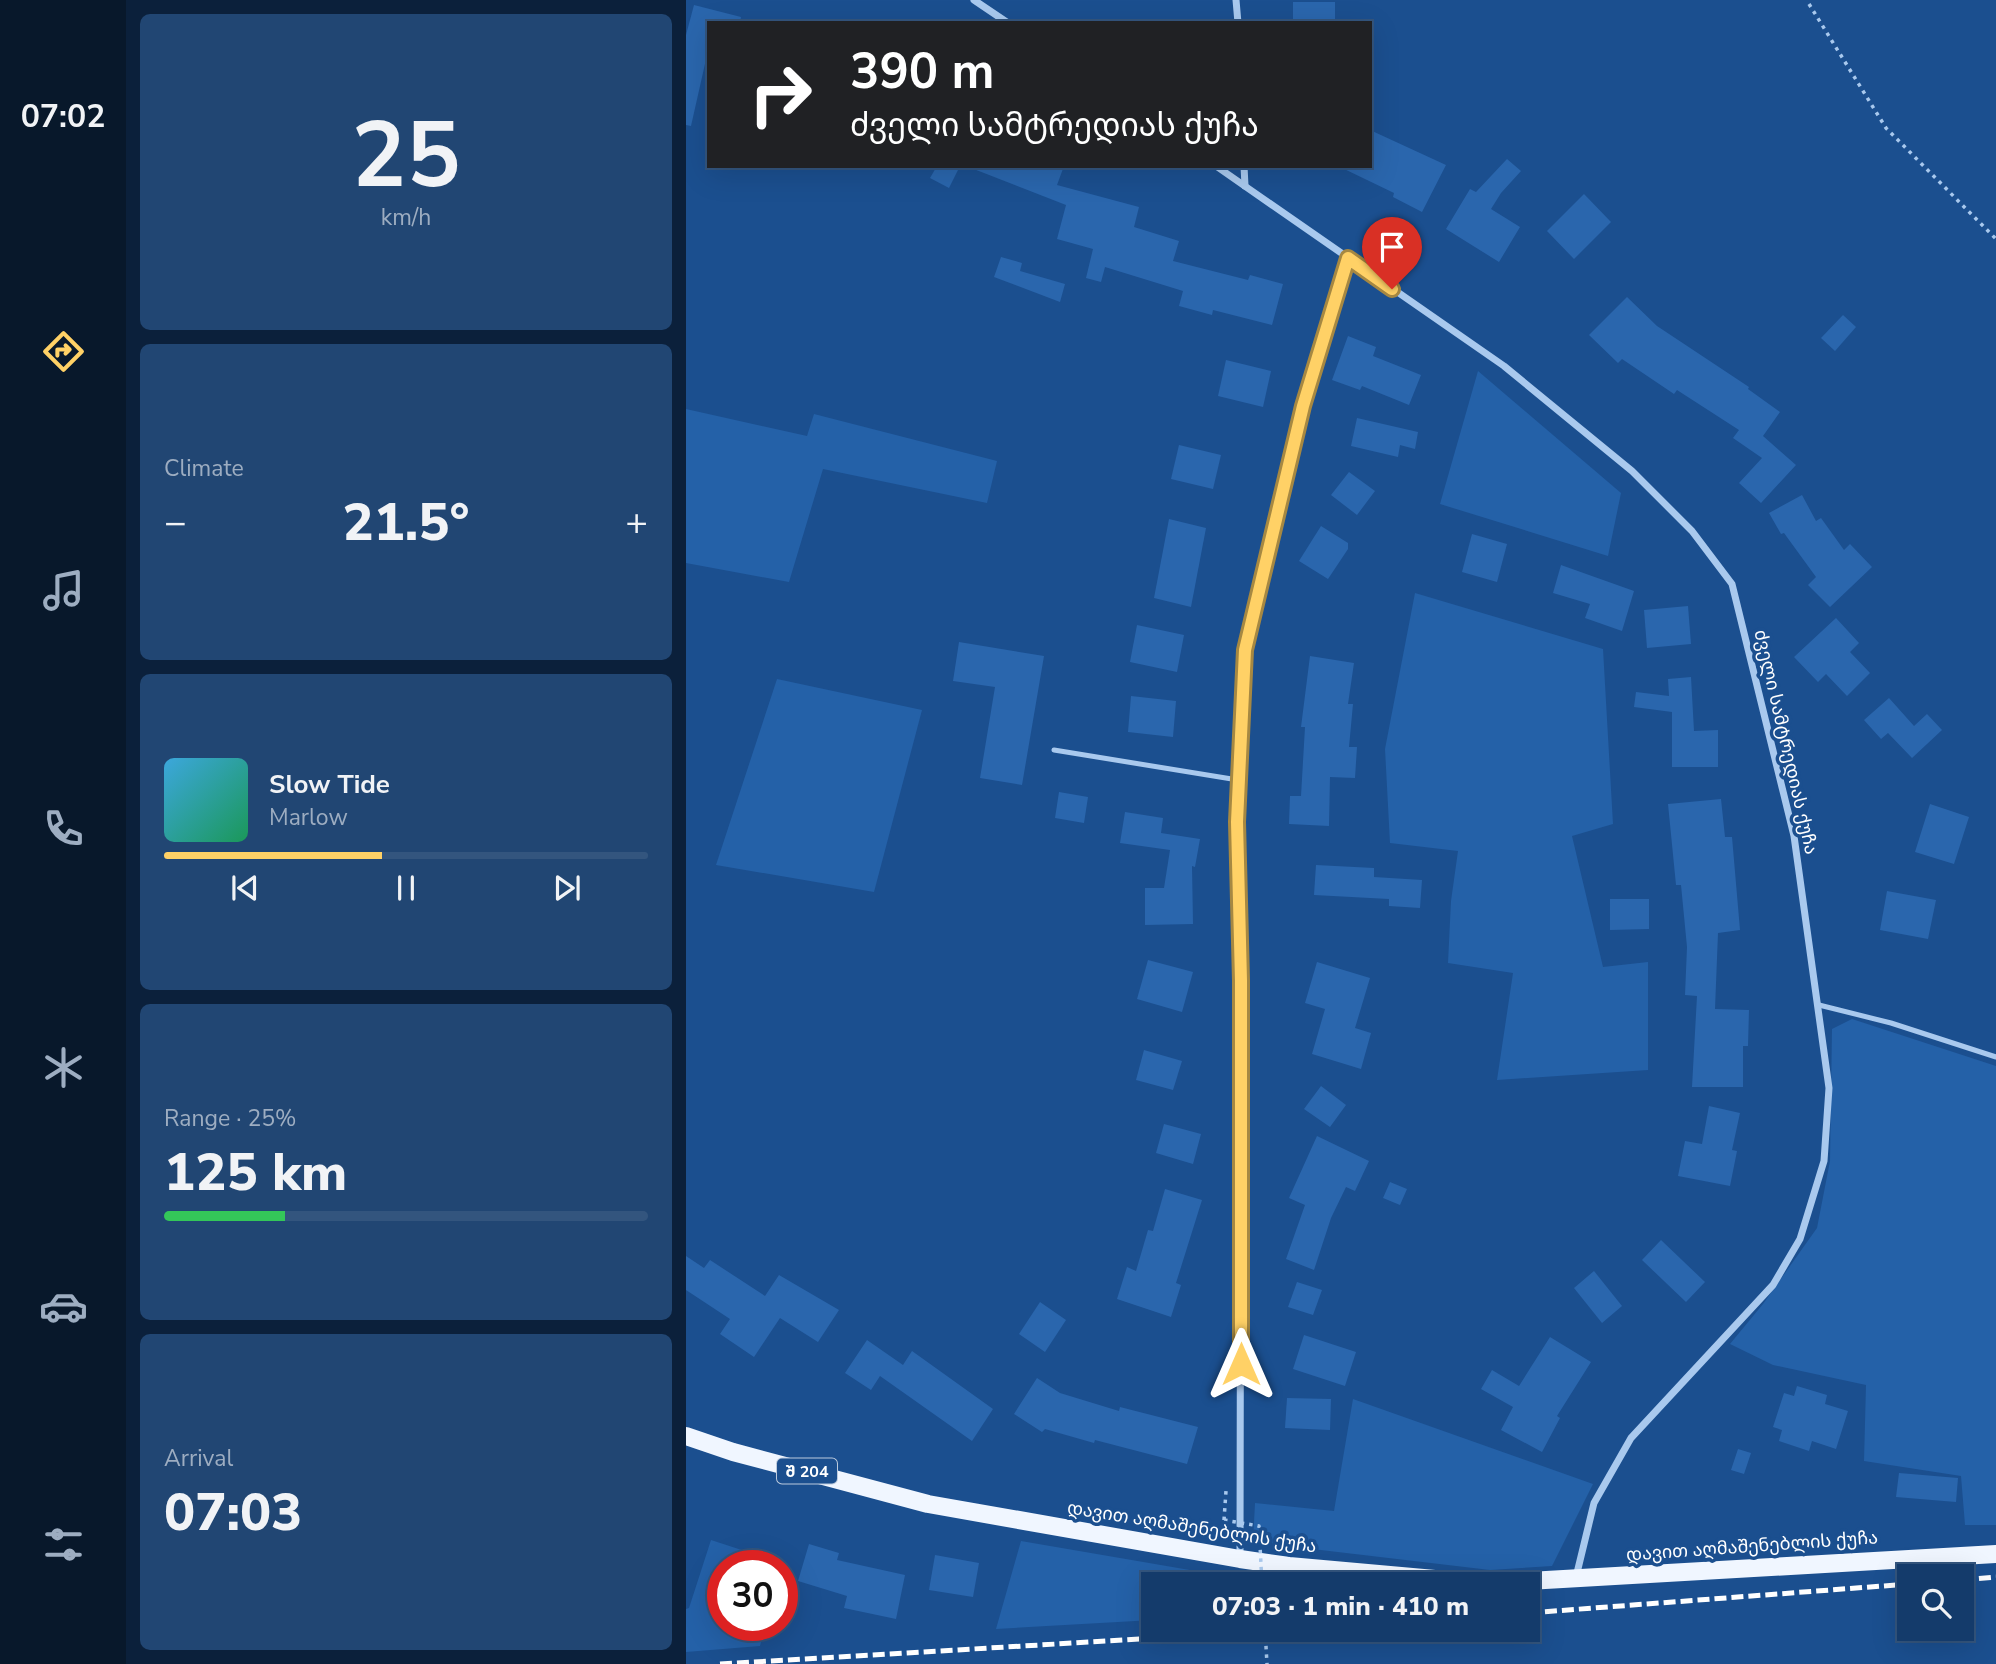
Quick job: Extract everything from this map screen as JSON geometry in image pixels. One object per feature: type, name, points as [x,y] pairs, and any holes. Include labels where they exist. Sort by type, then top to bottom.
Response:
[{"type":"main road","name":"დავით აღმაშენებლის ქუჩა","points":[[686,1436],[733,1452],[928,1504],[1289,1566],[1446,1580],[1512,1582],[1996,1554]]},
{"type":"street","points":[[974,0],[1005,21]]},
{"type":"street","points":[[1236,0],[1238,21]]},
{"type":"street","name":"ძველი სამტრედიას ქუჩა","points":[[1219,168],[1504,366],[1632,471],[1692,531],[1732,584],[1794,836],[1829,1088],[1824,1161],[1800,1240],[1773,1285],[1630,1437],[1594,1503],[1576,1578]]},
{"type":"street","points":[[1244,168],[1245,186]]},
{"type":"street","points":[[1240,1559],[1241,981],[1238,780],[1245,650],[1303,406],[1348,258]]},
{"type":"lane","points":[[1054,750],[1238,780]]},
{"type":"lane","points":[[1819,1005],[1891,1023],[1996,1057]]},
{"type":"path","points":[[1809,4],[1886,128],[1996,239]]},
{"type":"path","points":[[1226,1485],[1224,1520],[1259,1526],[1261,1572]]},
{"type":"path","points":[[1266,1642],[1267,1664]]},
{"type":"shaded area","points":[[1478,371],[1621,493],[1608,556],[1440,504]]},
{"type":"shaded area","points":[[686,409],[807,436],[814,414],[997,461],[987,503],[823,469],[789,582],[686,563]]},
{"type":"shaded area","points":[[1415,593],[1603,649],[1613,824],[1572,836],[1603,967],[1648,962],[1648,1070],[1497,1080],[1513,973],[1448,963],[1451,901],[1458,851],[1390,843],[1385,749]]},
{"type":"shaded area","points":[[777,679],[922,710],[874,892],[716,865]]},
{"type":"shaded area","points":[[1852,1019],[1996,1066],[1996,1525],[1965,1525],[1961,1476],[1864,1461],[1866,1385],[1773,1365],[1730,1344],[1763,1304],[1817,1228],[1830,1161],[1832,1029]]},
{"type":"shaded area","points":[[1353,1399],[1593,1484],[1552,1566],[1490,1570],[1253,1542],[1255,1503],[1334,1511]]},
{"type":"shaded area","points":[[711,1540],[742,1550],[708,1550]]},
{"type":"shaded area","points":[[1021,1541],[1203,1572],[1141,1572],[1141,1621],[996,1629]]},
{"type":"shaded area","points":[[707,1552],[707,1641],[761,1641],[760,1646],[686,1652],[686,1609],[689,1608]]},
{"type":"building","points":[[1293,2],[1335,2],[1335,21],[1293,21]]},
{"type":"building","points":[[694,5],[741,17],[740,21],[707,21],[707,55],[691,126],[686,125],[686,35]]},
{"type":"building","points":[[1372,131],[1446,165],[1422,212],[1393,197],[1394,193],[1342,168],[1372,168]]},
{"type":"building","points":[[1507,159],[1521,171],[1491,209],[1520,227],[1499,262],[1446,229],[1470,189],[1476,192]]},
{"type":"building","points":[[936,168],[959,168],[949,188],[930,178]]},
{"type":"building","points":[[971,168],[1063,168],[1057,185],[1139,207],[1134,227],[1179,241],[1173,261],[1248,280],[1250,275],[1283,284],[1272,325],[1213,310],[1212,315],[1179,306],[1183,291],[1105,267],[1101,282],[1086,278],[1093,249],[1057,239],[1066,205]]},
{"type":"building","points":[[1584,194],[1611,222],[1574,259],[1547,231]]},
{"type":"building","points":[[1001,257],[1022,263],[1020,271],[1065,284],[1060,302],[994,277]]},
{"type":"building","points":[[1627,297],[1657,326],[1749,387],[1748,389],[1780,412],[1763,436],[1796,465],[1761,503],[1739,483],[1762,458],[1733,438],[1739,430],[1677,390],[1674,394],[1622,359],[1618,363],[1589,335]]},
{"type":"building","points":[[1843,315],[1856,327],[1835,351],[1821,338]]},
{"type":"building","points":[[1348,336],[1376,347],[1373,356],[1421,375],[1409,405],[1362,386],[1360,390],[1332,380]]},
{"type":"building","points":[[1226,360],[1271,371],[1263,407],[1218,396]]},
{"type":"building","points":[[1357,418],[1418,432],[1415,449],[1400,445],[1398,457],[1351,446]]},
{"type":"building","points":[[1179,445],[1221,455],[1213,489],[1171,479]]},
{"type":"building","points":[[1349,472],[1375,491],[1357,515],[1331,495]]},
{"type":"building","points":[[1802,495],[1816,521],[1821,518],[1844,550],[1850,544],[1872,567],[1830,607],[1808,585],[1816,577],[1784,533],[1781,534],[1769,513]]},
{"type":"building","points":[[1169,519],[1206,528],[1191,607],[1154,598]]},
{"type":"building","points":[[1321,526],[1348,543],[1348,549],[1328,579],[1299,561]]},
{"type":"building","points":[[1472,534],[1507,544],[1497,582],[1462,572]]},
{"type":"building","points":[[1561,565],[1634,591],[1622,631],[1585,618],[1590,604],[1553,593]]},
{"type":"building","points":[[1688,606],[1691,644],[1647,648],[1644,610]]},
{"type":"building","points":[[1836,618],[1859,643],[1850,652],[1870,673],[1847,696],[1826,674],[1818,682],[1794,657]]},
{"type":"building","points":[[1137,625],[1184,635],[1177,672],[1130,662]]},
{"type":"building","points":[[959,642],[1044,656],[1022,785],[980,778],[995,687],[953,681]]},
{"type":"building","points":[[1310,656],[1354,663],[1348,704],[1353,704],[1349,747],[1357,747],[1355,778],[1330,777],[1329,826],[1289,824],[1290,796],[1301,796],[1305,727],[1301,727]]},
{"type":"building","points":[[1691,677],[1694,731],[1718,730],[1718,767],[1672,767],[1672,712],[1634,707],[1636,692],[1669,696],[1668,679]]},
{"type":"building","points":[[1131,696],[1176,701],[1173,737],[1128,732]]},
{"type":"building","points":[[1889,698],[1914,726],[1927,714],[1942,730],[1912,758],[1888,733],[1881,739],[1864,720]]},
{"type":"building","points":[[1059,792],[1088,797],[1084,823],[1055,818]]},
{"type":"building","points":[[1721,799],[1725,837],[1732,837],[1740,930],[1718,933],[1715,1009],[1749,1010],[1748,1046],[1743,1046],[1743,1087],[1692,1087],[1697,996],[1685,995],[1687,947],[1681,885],[1676,885],[1668,804]]},
{"type":"building","points":[[1930,804],[1969,817],[1954,864],[1915,852]]},
{"type":"building","points":[[1125,812],[1163,818],[1161,833],[1200,839],[1195,867],[1192,866],[1193,924],[1145,925],[1145,888],[1164,888],[1170,850],[1120,843]]},
{"type":"building","points":[[1316,865],[1374,868],[1374,877],[1422,880],[1420,908],[1389,906],[1389,899],[1314,895]]},
{"type":"building","points":[[1887,891],[1936,900],[1928,939],[1880,930]]},
{"type":"building","points":[[1610,899],[1649,899],[1649,929],[1610,930]]},
{"type":"building","points":[[1148,960],[1193,972],[1182,1012],[1137,999]]},
{"type":"building","points":[[1317,962],[1370,978],[1355,1028],[1371,1033],[1361,1069],[1312,1054],[1325,1009],[1305,1003]]},
{"type":"building","points":[[1144,1050],[1182,1061],[1173,1090],[1136,1080]]},
{"type":"building","points":[[1321,1086],[1346,1105],[1330,1127],[1304,1109]]},
{"type":"building","points":[[1709,1106],[1740,1113],[1732,1150],[1737,1151],[1730,1186],[1678,1176],[1685,1141],[1702,1144]]},
{"type":"building","points":[[1164,1124],[1201,1134],[1193,1164],[1156,1153]]},
{"type":"building","points":[[1317,1136],[1369,1161],[1355,1191],[1346,1187],[1331,1218],[1314,1270],[1286,1259],[1305,1205],[1289,1198]]},
{"type":"building","points":[[1390,1182],[1407,1189],[1400,1205],[1383,1198]]},
{"type":"building","points":[[1165,1189],[1202,1200],[1176,1283],[1181,1285],[1171,1317],[1117,1299],[1127,1267],[1136,1271],[1148,1230],[1153,1231]]},
{"type":"building","points":[[1661,1240],[1705,1282],[1686,1302],[1642,1260]]},
{"type":"building","points":[[686,1256],[704,1268],[710,1260],[765,1296],[779,1275],[839,1310],[818,1342],[780,1318],[754,1357],[720,1334],[730,1319],[686,1290]]},
{"type":"building","points":[[1594,1271],[1622,1306],[1602,1323],[1574,1288]]},
{"type":"building","points":[[1297,1282],[1322,1290],[1313,1315],[1288,1307]]},
{"type":"building","points":[[1040,1302],[1066,1320],[1045,1352],[1019,1334]]},
{"type":"building","points":[[1304,1335],[1356,1352],[1345,1386],[1293,1369]]},
{"type":"building","points":[[1550,1337],[1591,1362],[1557,1416],[1560,1418],[1542,1452],[1501,1430],[1513,1407],[1481,1389],[1492,1370],[1519,1386]]},
{"type":"building","points":[[867,1340],[903,1365],[912,1351],[993,1409],[972,1441],[880,1376],[871,1390],[845,1373]]},
{"type":"building","points":[[1037,1378],[1060,1393],[1119,1411],[1120,1407],[1198,1427],[1187,1464],[1095,1440],[1094,1443],[1045,1429],[1042,1432],[1014,1414]]},
{"type":"building","points":[[1797,1386],[1827,1395],[1825,1404],[1848,1411],[1836,1449],[1812,1441],[1809,1451],[1779,1441],[1782,1430],[1773,1427],[1784,1393],[1794,1396]]},
{"type":"building","points":[[1287,1398],[1331,1399],[1330,1430],[1285,1428]]},
{"type":"building","points":[[1738,1449],[1751,1453],[1744,1474],[1731,1470]]},
{"type":"building","points":[[1899,1473],[1958,1478],[1956,1502],[1896,1497]]},
{"type":"building","points":[[809,1544],[839,1553],[837,1560],[905,1575],[896,1619],[844,1608],[847,1596],[798,1581]]},
{"type":"building","points":[[935,1555],[979,1563],[973,1597],[929,1590]]},
{"type":"railway","points":[[1974,1579],[1996,1577]]},
{"type":"railway","points":[[1540,1612],[1897,1585]]},
{"type":"railway","points":[[720,1664],[1141,1639]]},
{"type":"route","points":[[1241,1364],[1241,981],[1237,822],[1245,650],[1303,406],[1348,258],[1392,289]]}]
